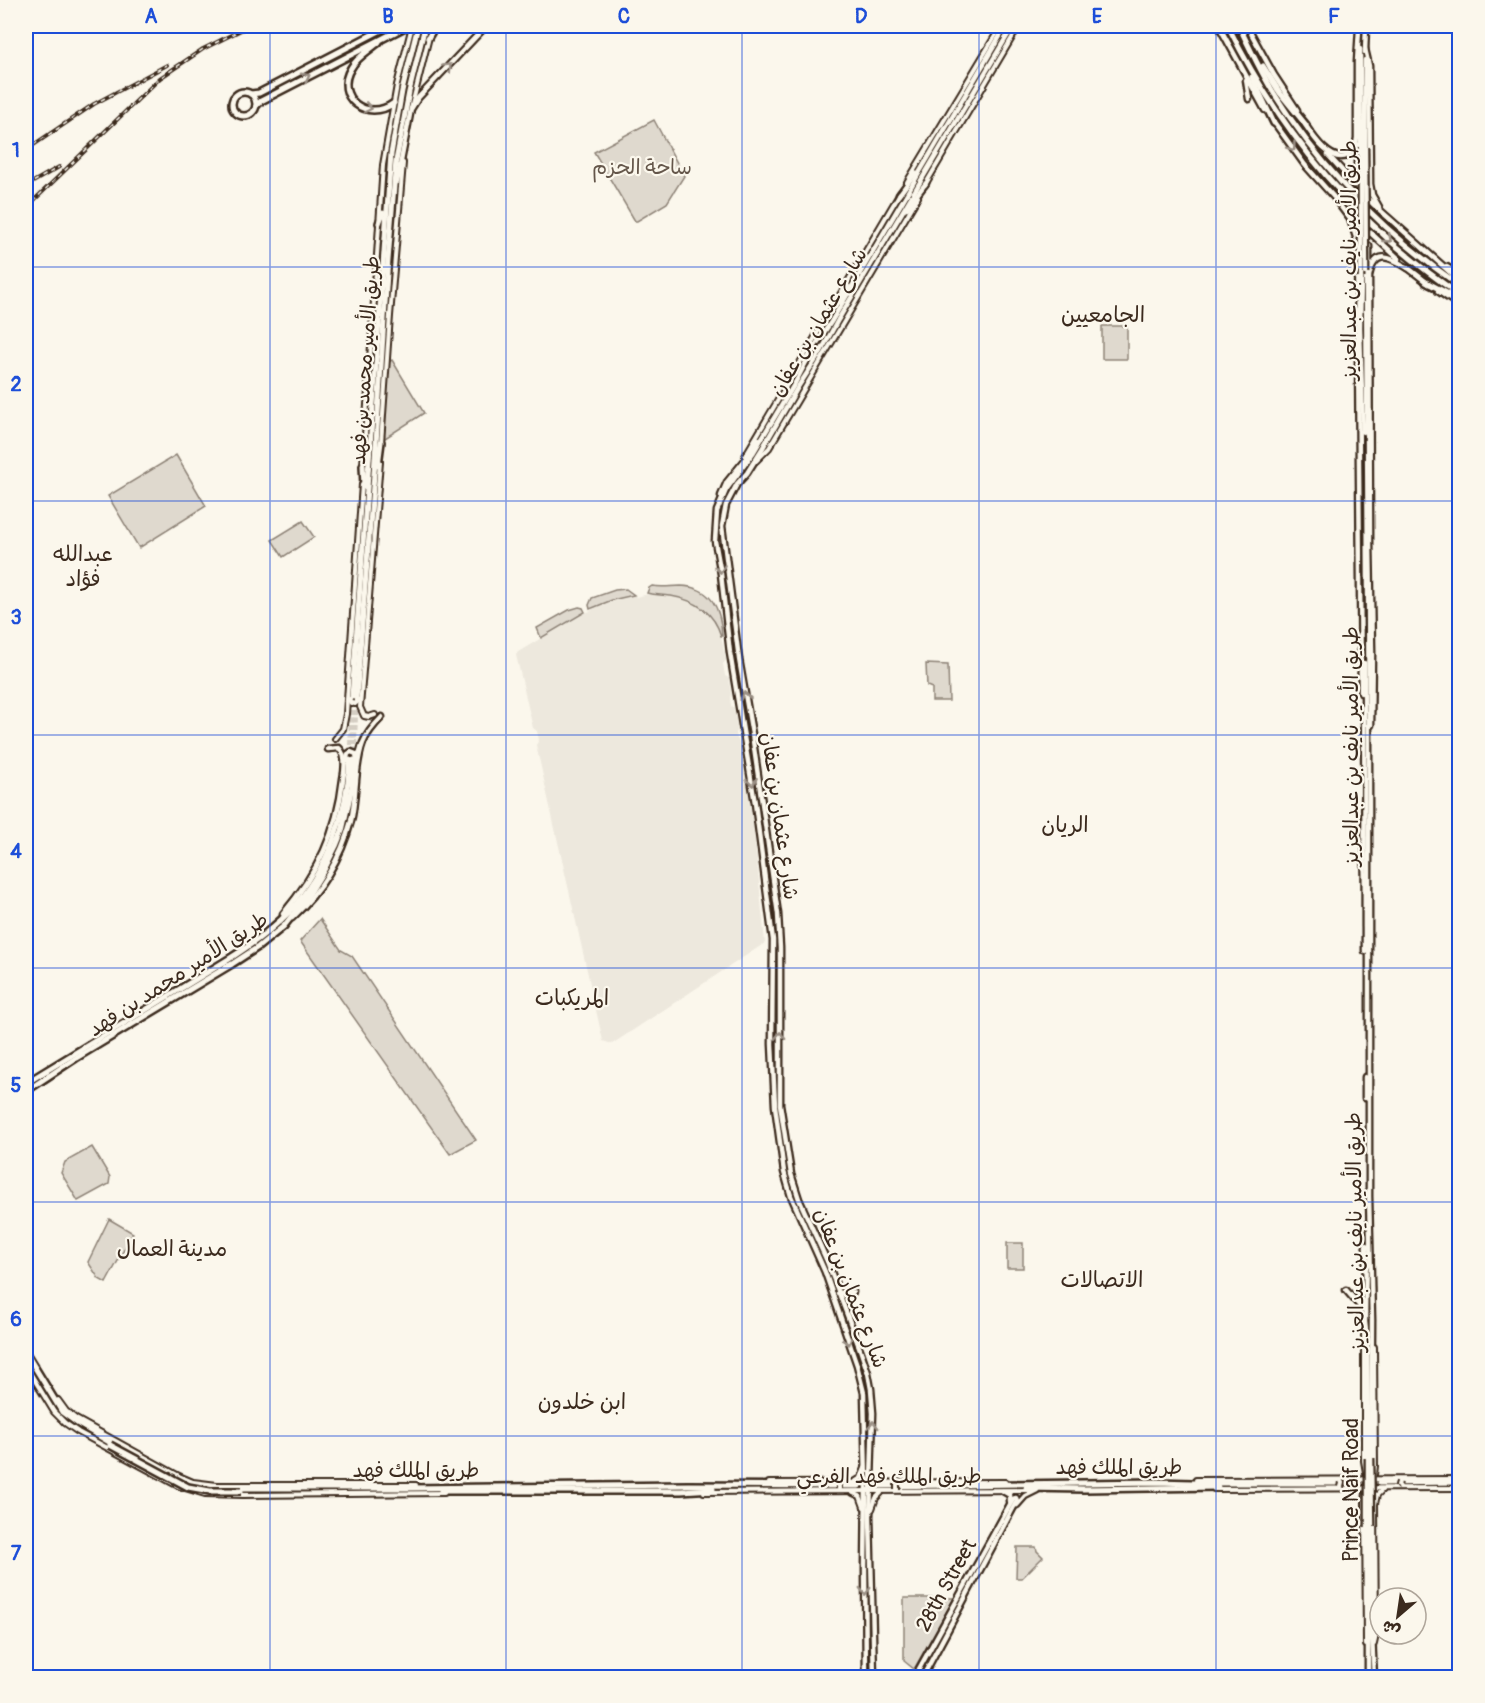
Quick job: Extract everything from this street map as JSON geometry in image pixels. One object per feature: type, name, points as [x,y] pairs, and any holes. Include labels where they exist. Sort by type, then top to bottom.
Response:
[{"type":"highway","points":[[389,26],[258,93],[244,92],[236,96],[233,102],[234,109],[238,114],[247,116],[261,101],[406,26]]},
{"type":"highway","name":"طريق الأمير محمد بن فهد","points":[[418,26],[406,92],[393,190],[371,509],[354,699],[391,154],[406,92],[426,26]]},
{"type":"highway","points":[[428,38],[433,26]]},
{"type":"highway","points":[[1227,26],[1274,123]]},
{"type":"highway","points":[[1239,26],[1275,95],[1312,148],[1394,235],[1460,286]]},
{"type":"highway","points":[[385,37],[352,66],[347,75],[347,90],[355,104],[369,111],[377,111],[393,103]]},
{"type":"highway","points":[[1245,39],[1280,93],[1306,125]]},
{"type":"highway","points":[[1236,43],[1276,110],[1316,165],[1379,231],[1460,295]]},
{"type":"highway","points":[[251,94],[256,106]]},
{"type":"highway","points":[[379,223],[387,200]]},
{"type":"highway","points":[[1426,282],[1460,300]]},
{"type":"highway","points":[[371,509],[381,442]]},
{"type":"highway","points":[[363,465],[365,513]]},
{"type":"highway","name":"طريق الأمير محمد بن فهد","points":[[26,1083],[220,965],[252,944],[276,924],[304,894],[330,848],[343,808],[354,761]]},
{"type":"highway","name":"طريق الأمير محمد بن فهد","points":[[26,1091],[76,1058],[232,964],[284,926],[309,894],[336,846],[348,805],[354,761]]},
{"type":"highway","name":"طريق الملك فهد","points":[[26,1353],[27,1360],[53,1405],[62,1416],[188,1487],[210,1491],[241,1490],[409,1488],[478,1486],[859,1487],[693,1491],[241,1490]]},
{"type":"highway","name":"طريق الملك فهد","points":[[1041,1483],[1360,1483],[1084,1489],[878,1487],[1041,1483]]},
{"type":"highway","points":[[1378,1484],[1460,1484]]},
{"type":"main road","points":[[375,33],[384,26]]},
{"type":"main road","points":[[335,739],[343,729],[347,689],[383,165],[393,103],[412,26]]},
{"type":"main road","points":[[411,109],[418,98],[486,26]]},
{"type":"main road","points":[[742,462],[1001,26]]},
{"type":"main road","name":"شارع عثمان بن عفان","points":[[869,1465],[873,1413],[868,1373],[827,1261],[797,1194],[791,1174],[780,1104],[778,914],[739,660],[722,526],[726,505],[737,484],[751,466],[796,385],[813,349],[1006,26]]},
{"type":"main road","name":"شارع عثمان بن عفان","points":[[866,1677],[865,1510],[869,1465],[864,1393],[830,1285],[791,1196],[783,1167],[775,1106],[772,1044],[773,940],[755,803],[730,653],[715,541],[717,511],[730,483],[747,462],[840,321],[866,273],[1013,26]]},
{"type":"main road","points":[[751,466],[769,448],[840,321],[926,183],[1019,26]]},
{"type":"main road","points":[[1219,26],[1264,109],[1305,165],[1338,203],[1371,235],[1408,268],[1460,306]]},
{"type":"main road","points":[[1246,26],[1306,125],[1351,182],[1390,220],[1460,281]]},
{"type":"main road","name":"طريق الأمير نايف بن عبدالعزيز","points":[[1365,522],[1361,278],[1366,26]]},
{"type":"main road","points":[[1359,27],[1357,176],[1360,181],[1365,182],[1368,179],[1369,166],[1369,66],[1365,49]]},
{"type":"main road","name":"طريق الأمير نايف بن عبدالعزيز","points":[[1359,27],[1367,275],[1364,722],[1368,1242],[1372,1320]]},
{"type":"main road","points":[[393,190],[428,38]]},
{"type":"main road","points":[[981,68],[980,74],[987,71]]},
{"type":"main road","points":[[1242,69],[1249,99]]},
{"type":"main road","points":[[974,80],[980,77],[979,84]]},
{"type":"main road","points":[[375,715],[367,717],[362,712],[361,694],[398,203],[408,124]]},
{"type":"main road","points":[[1323,148],[1335,156],[1344,157],[1354,150],[1357,138]]},
{"type":"main road","points":[[899,195],[933,146]]},
{"type":"main road","points":[[1369,166],[1372,195],[1390,220]]},
{"type":"main road","points":[[887,238],[926,183]]},
{"type":"main road","points":[[1338,203],[1353,226],[1357,248],[1361,716],[1364,722]]},
{"type":"main road","points":[[1357,248],[1362,242],[1368,246],[1372,652],[1371,723],[1368,745]]},
{"type":"main road","points":[[1420,247],[1460,276]]},
{"type":"main road","points":[[1367,275],[1373,263],[1382,257],[1392,258],[1408,268]]},
{"type":"main road","points":[[840,321],[821,348],[817,350],[816,347],[831,322],[857,266]]},
{"type":"main road","points":[[816,352],[816,356],[796,385],[812,353],[816,352]]},
{"type":"main road","points":[[1366,389],[1370,416]]},
{"type":"main road","points":[[1358,436],[1362,410]]},
{"type":"main road","points":[[717,511],[727,482],[765,432]]},
{"type":"main road","name":"طريق الأمير نايف بن عبدالعزيز","points":[[1365,627],[1368,745],[1366,951]]},
{"type":"main road","points":[[347,689],[349,701],[353,704],[358,702],[361,694]]},
{"type":"main road","points":[[354,761],[365,738],[382,717]]},
{"type":"main road","points":[[328,749],[342,750],[345,767]]},
{"type":"main road","points":[[276,924],[309,880],[327,847],[338,813],[348,754],[351,752],[356,754],[354,761]]},
{"type":"main road","points":[[783,1167],[788,1169],[792,1186],[797,1194]]},
{"type":"main road","name":"طريق الأمير نايف بن عبدالعزيز","points":[[1365,1322],[1368,1242]]},
{"type":"main road","points":[[830,1285],[838,1293],[853,1292]]},
{"type":"main road","points":[[1346,1290],[1365,1312]]},
{"type":"main road","name":"Prince Naif Road","points":[[1372,1320],[1369,1462],[1366,1475],[1374,1494],[1375,1504],[1376,1635],[1373,1648]]},
{"type":"main road","name":"Prince Naif Road","points":[[1365,1322],[1374,1677]]},
{"type":"main road","points":[[27,1360],[44,1377],[62,1406],[71,1415],[188,1480],[201,1484],[478,1486]]},
{"type":"main road","points":[[27,1360],[29,1371],[44,1396],[54,1412],[65,1423],[184,1488],[210,1495],[454,1492]]},
{"type":"main road","points":[[1353,1489],[1360,1483],[1361,1475],[1369,1462],[1378,1476],[1401,1484],[1460,1484]]},
{"type":"main road","name":"Prince Naif Road","points":[[1368,1677],[1365,1636],[1365,1502],[1366,1492],[1374,1475],[1369,1462]]},
{"type":"main road","points":[[851,1483],[861,1478],[869,1465],[878,1480],[885,1483]]},
{"type":"main road","points":[[184,1488],[188,1480]]},
{"type":"main road","points":[[1168,1482],[1198,1480],[1339,1484],[1361,1492],[1365,1502]]},
{"type":"main road","points":[[1201,1488],[1238,1490],[1378,1484],[1387,1480]]},
{"type":"main road","name":"طريق الملك فهد الفرعي","points":[[688,1485],[707,1483],[868,1491],[1084,1489]]},
{"type":"main road","name":"طريق الملك فهد الفرعي","points":[[693,1491],[716,1493],[839,1488],[851,1483],[1041,1483]]},
{"type":"main road","points":[[898,1483],[898,1491]]},
{"type":"main road","points":[[1360,1483],[1378,1484],[1386,1489]]},
{"type":"main road","points":[[1375,1504],[1378,1493],[1401,1484],[1460,1484]]},
{"type":"main road","points":[[839,1488],[860,1496],[865,1510]]},
{"type":"main road","points":[[1010,1510],[1025,1496],[1037,1490]]},
{"type":"main road","name":"شارع عثمان بن عفان","points":[[868,1491],[874,1677]]},
{"type":"main road","points":[[870,1516],[876,1498],[887,1491]]},
{"type":"main road","points":[[1003,1491],[1010,1495],[1010,1510]]},
{"type":"main road","name":"28th Street","points":[[914,1677],[1010,1510]]},
{"type":"main road","name":"28th Street","points":[[922,1677],[1010,1510]]},
{"type":"main road","points":[[1365,1518],[1369,1514],[1375,1517]]},
{"type":"main road","name":"Prince Naif Road","points":[[1367,1658],[1370,1527]]},
{"type":"shaded area","points":[[649,594],[672,596],[693,602],[709,613],[721,636],[726,660],[723,664],[725,676],[729,678],[731,706],[734,708],[738,730],[737,739],[740,742],[753,818],[765,943],[612,1044],[603,1041],[536,745],[539,740],[537,731],[533,728],[516,655],[583,613],[591,611],[594,607],[612,600]]},
{"type":"green space","name":"ساحة الحزم","points":[[654,120],[684,176],[667,203],[635,221],[594,152]]},
{"type":"green space","points":[[1102,326],[1127,326],[1127,359],[1102,359]]},
{"type":"green space","points":[[392,360],[424,413],[382,440],[388,363]]},
{"type":"green space","points":[[176,455],[206,506],[139,548],[108,496]]},
{"type":"green space","points":[[303,521],[314,537],[283,557],[272,540]]},
{"type":"green space","points":[[652,586],[692,587],[707,595],[713,601],[720,617],[722,636],[714,620],[702,608],[680,598],[647,593]]},
{"type":"green space","points":[[626,589],[634,595],[612,600],[590,609],[592,598],[615,590]]},
{"type":"green space","points":[[579,607],[585,612],[541,638],[537,628]]},
{"type":"green space","points":[[926,664],[948,665],[949,701],[932,701],[932,688],[927,686]]},
{"type":"green space","points":[[320,919],[341,950],[352,956],[476,1140],[450,1154],[300,941]]},
{"type":"green space","points":[[92,1147],[110,1177],[109,1184],[78,1201],[61,1173],[65,1162]]},
{"type":"green space","points":[[109,1219],[133,1233],[106,1283],[99,1279],[88,1262]]},
{"type":"green space","points":[[1007,1243],[1023,1243],[1023,1268],[1007,1268]]},
{"type":"green space","points":[[1017,1547],[1036,1547],[1043,1557],[1022,1578],[1016,1578]]},
{"type":"green space","points":[[904,1598],[954,1598],[914,1669],[904,1661]]},
{"type":"tunnel","points":[[354,760],[356,699]]},
{"type":"tunnel","points":[[350,760],[352,703]]},
{"type":"tunnel","points":[[1360,1485],[1379,1486]]},
{"type":"tunnel","points":[[859,1488],[878,1489]]},
{"type":"railway","points":[[26,208],[160,78],[203,49],[249,26]]},
{"type":"railway","points":[[26,150],[94,104],[167,65]]},
{"type":"railway","points":[[26,186],[59,167]]},
{"type":"district","name":"الجامعيين","points":[[1103,314]]},
{"type":"district","name":"عبدالله فؤاد","points":[[83,566]]},
{"type":"district","name":"الريان","points":[[1065,824]]},
{"type":"district","name":"المريكبات","points":[[572,997]]},
{"type":"district","name":"مدينة العمال","points":[[172,1248]]},
{"type":"district","name":"الاتصالات","points":[[1102,1279]]},
{"type":"district","name":"ابن خلدون","points":[[582,1401]]}]
